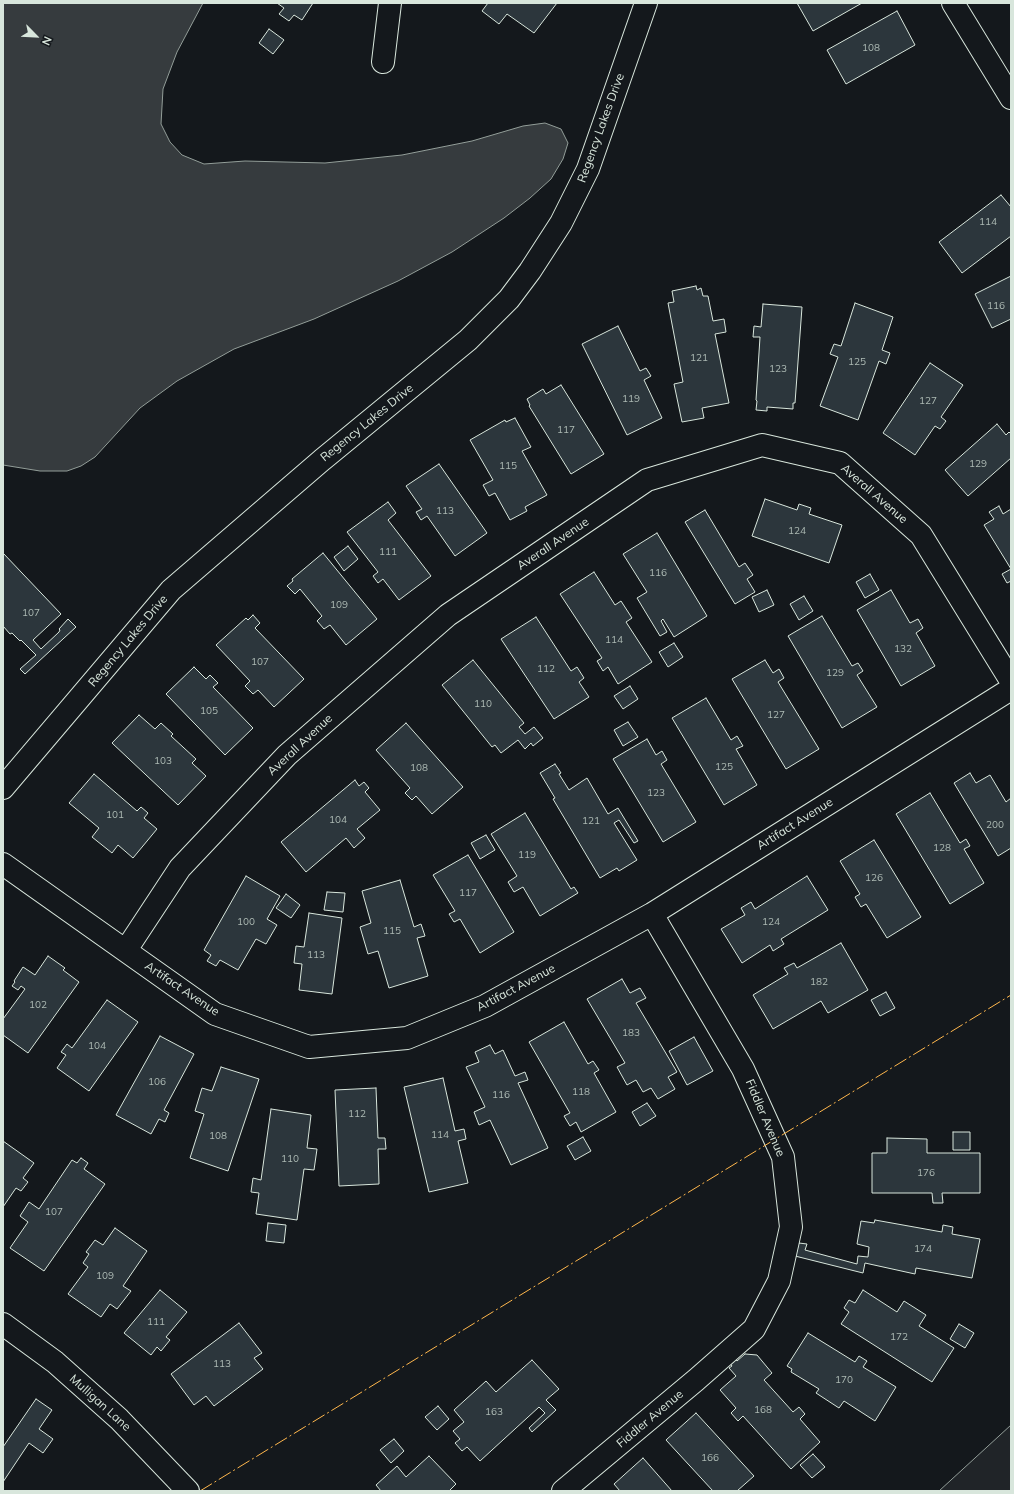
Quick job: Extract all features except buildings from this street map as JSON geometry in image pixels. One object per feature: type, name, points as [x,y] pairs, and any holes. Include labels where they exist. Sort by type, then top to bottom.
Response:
[{"type":"street","points":[[383,62],[390,3]]},
{"type":"street","name":"Regency Lakes Drive","points":[[3,788],[170,590],[322,460],[468,340],[509,299],[530,271],[561,223],[588,169],[646,3]]},
{"type":"street","points":[[953,3],[1011,98]]},
{"type":"street","name":"Averall Avenue","points":[[126,950],[180,868],[287,755],[448,615],[647,480],[690,466],[762,445],[840,463],[921,535],[1011,682]]},
{"type":"street","name":"Artifact Avenue","points":[[3,864],[215,1014],[309,1047],[407,1038],[485,1006],[652,914],[1011,689]]},
{"type":"street","name":"Fiddler Avenue","points":[[562,1491],[696,1380],[754,1329],[779,1281],[791,1227],[783,1157],[743,1069],[652,914]]},
{"type":"street","name":"Mulligan Lane","points":[[3,1324],[55,1362],[119,1419],[188,1491]]},
{"type":"shaded area","points":[[3,3],[203,3],[177,52],[163,89],[161,124],[170,142],[182,155],[204,164],[245,161],[325,163],[402,155],[472,141],[523,126],[545,123],[561,129],[568,143],[563,159],[551,179],[530,198],[504,218],[452,252],[398,281],[314,319],[234,349],[177,381],[140,408],[95,457],[81,466],[67,471],[40,471],[3,465]]},
{"type":"shaded area","points":[[1011,1425],[1011,1491],[939,1491]]},
{"type":"power","points":[[200,1491],[1011,995]]}]
